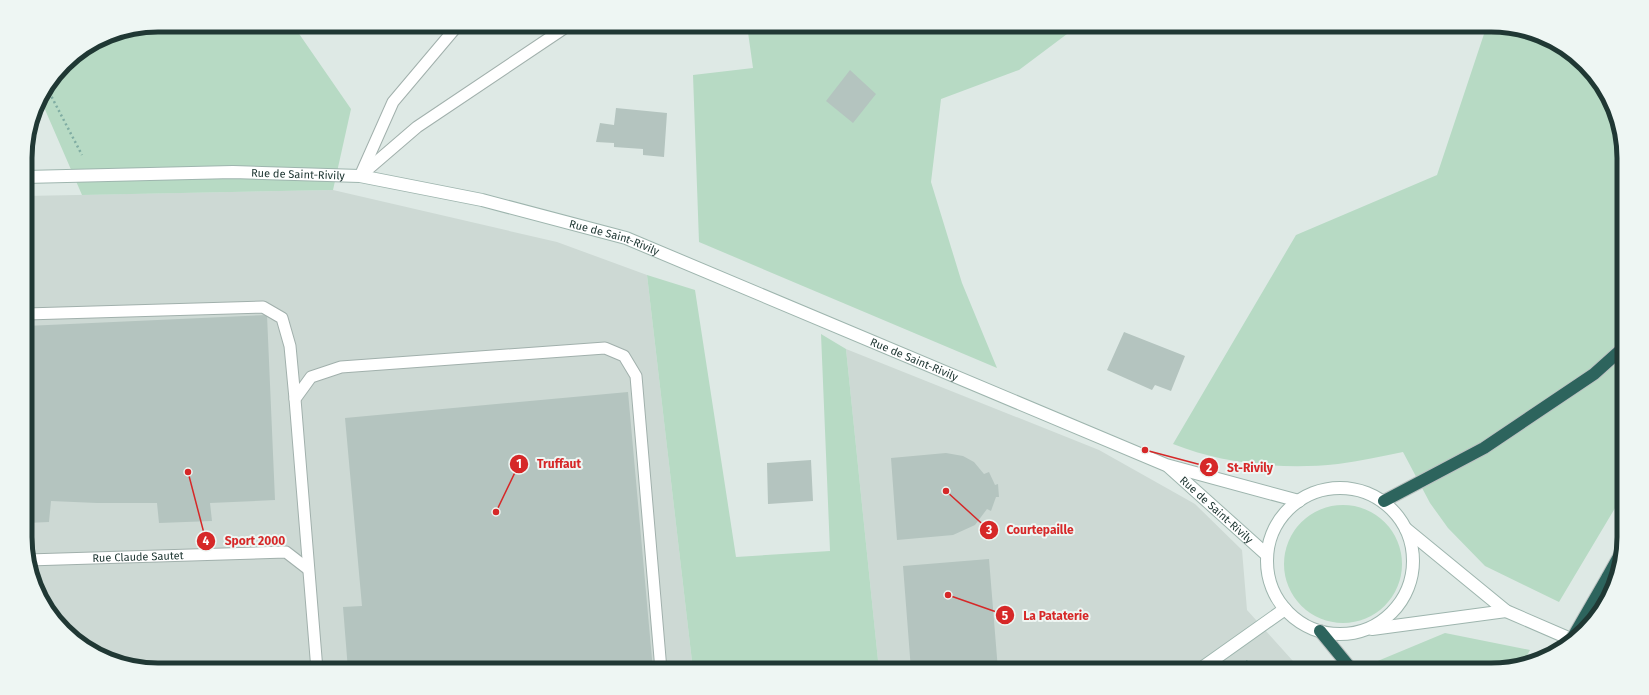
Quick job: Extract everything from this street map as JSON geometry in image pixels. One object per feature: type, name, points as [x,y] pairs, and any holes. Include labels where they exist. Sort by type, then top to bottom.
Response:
[{"type":"highway","points":[[1384,501],[1484,448],[1594,374],[1617,354]]},
{"type":"highway","points":[[1579,627],[1614,566]]},
{"type":"highway","points":[[1320,631],[1346,663]]},
{"type":"street","name":"Rue de Saint-Rivily","points":[[32,178],[233,172],[360,176],[482,200],[626,238],[1166,465],[1299,501]]},
{"type":"street","name":"Rue de Saint-Rivily","points":[[1166,465],[1267,555]]},
{"type":"street","points":[[1365,630],[1387,618],[1403,599],[1412,576],[1413,558],[1413,552],[1406,529],[1399,518],[1384,501],[1370,494],[1346,489],[1322,490],[1299,501],[1283,515],[1272,534],[1267,555],[1268,574],[1274,593],[1285,609],[1301,623],[1320,631],[1342,634],[1506,612]]},
{"type":"street","points":[[1406,529],[1506,612],[1567,638]]},
{"type":"street","points":[[1209,663],[1285,609]]},
{"type":"lane","points":[[360,176],[393,102],[452,32]]},
{"type":"lane","points":[[360,176],[417,127],[559,32]]},
{"type":"lane","points":[[32,314],[263,307],[282,318],[290,346],[316,663]]},
{"type":"lane","points":[[295,399],[311,377],[341,367],[605,348],[624,356],[636,376],[660,663]]},
{"type":"lane","name":"Rue Claude Sautet","points":[[34,560],[286,552],[308,569]]},
{"type":"path","points":[[50,94],[85,161],[96,175]]},
{"type":"shaded area","points":[[333,190],[557,242],[647,275],[692,663],[158,663],[126,659],[95,646],[81,637],[58,614],[49,600],[36,569],[33,553],[32,196]]},
{"type":"shaded area","points":[[846,349],[1099,450],[1195,504],[1242,550],[1247,610],[1295,663],[878,663]]},
{"type":"green space","points":[[158,32],[298,32],[351,109],[333,190],[82,195],[43,106],[58,81],[75,63],[102,45],[126,36]]},
{"type":"green space","points":[[748,32],[1070,32],[1019,70],[941,99],[931,182],[962,283],[997,368],[699,242],[693,75],[753,68]]},
{"type":"green space","points":[[1485,32],[1499,32],[1523,36],[1554,49],[1568,58],[1591,81],[1600,95],[1613,126],[1617,158],[1617,505],[1559,602],[1485,566],[1448,528],[1430,503],[1403,452],[1338,464],[1317,466],[1275,466],[1233,461],[1192,451],[1173,444],[1296,235],[1437,175]]},
{"type":"green space","points":[[647,275],[695,290],[736,557],[830,551],[821,334],[846,349],[878,663],[692,663]]},
{"type":"green space","points":[[1343,505],[1354,506],[1366,510],[1385,522],[1397,541],[1401,553],[1401,575],[1397,587],[1385,606],[1366,618],[1354,622],[1343,623],[1332,622],[1320,618],[1301,606],[1289,587],[1285,575],[1284,564],[1285,553],[1289,541],[1301,522],[1320,510],[1332,506]]},
{"type":"green space","points":[[1445,633],[1530,650],[1526,658],[1499,663],[1373,663]]},
{"type":"building","points":[[850,70],[876,94],[853,123],[826,101]]},
{"type":"building","points":[[616,108],[667,113],[664,157],[643,155],[643,149],[614,147],[614,143],[596,142],[600,123],[614,125]]},
{"type":"building","points":[[267,315],[275,500],[210,503],[212,521],[159,523],[157,503],[51,501],[49,522],[32,523],[32,326]]},
{"type":"building","points":[[1124,332],[1185,356],[1171,391],[1155,385],[1152,390],[1107,370]]},
{"type":"building","points":[[628,392],[652,663],[347,663],[343,607],[362,606],[345,418]]},
{"type":"building","points":[[946,453],[963,456],[974,462],[984,474],[989,472],[995,485],[998,484],[999,497],[996,497],[991,511],[987,509],[975,525],[953,535],[897,540],[891,458]]},
{"type":"building","points":[[811,460],[813,501],[768,504],[767,463]]},
{"type":"building","points":[[989,559],[997,663],[910,663],[903,566]]},
{"type":"place","name":"St-Rivily","points":[[1145,450]]},
{"type":"place","name":"Sport 2000","points":[[188,472]]},
{"type":"place","name":"Courtepaille","points":[[946,491]]},
{"type":"place","name":"Truffaut","points":[[496,512]]},
{"type":"place","name":"La Pataterie","points":[[948,595]]}]
